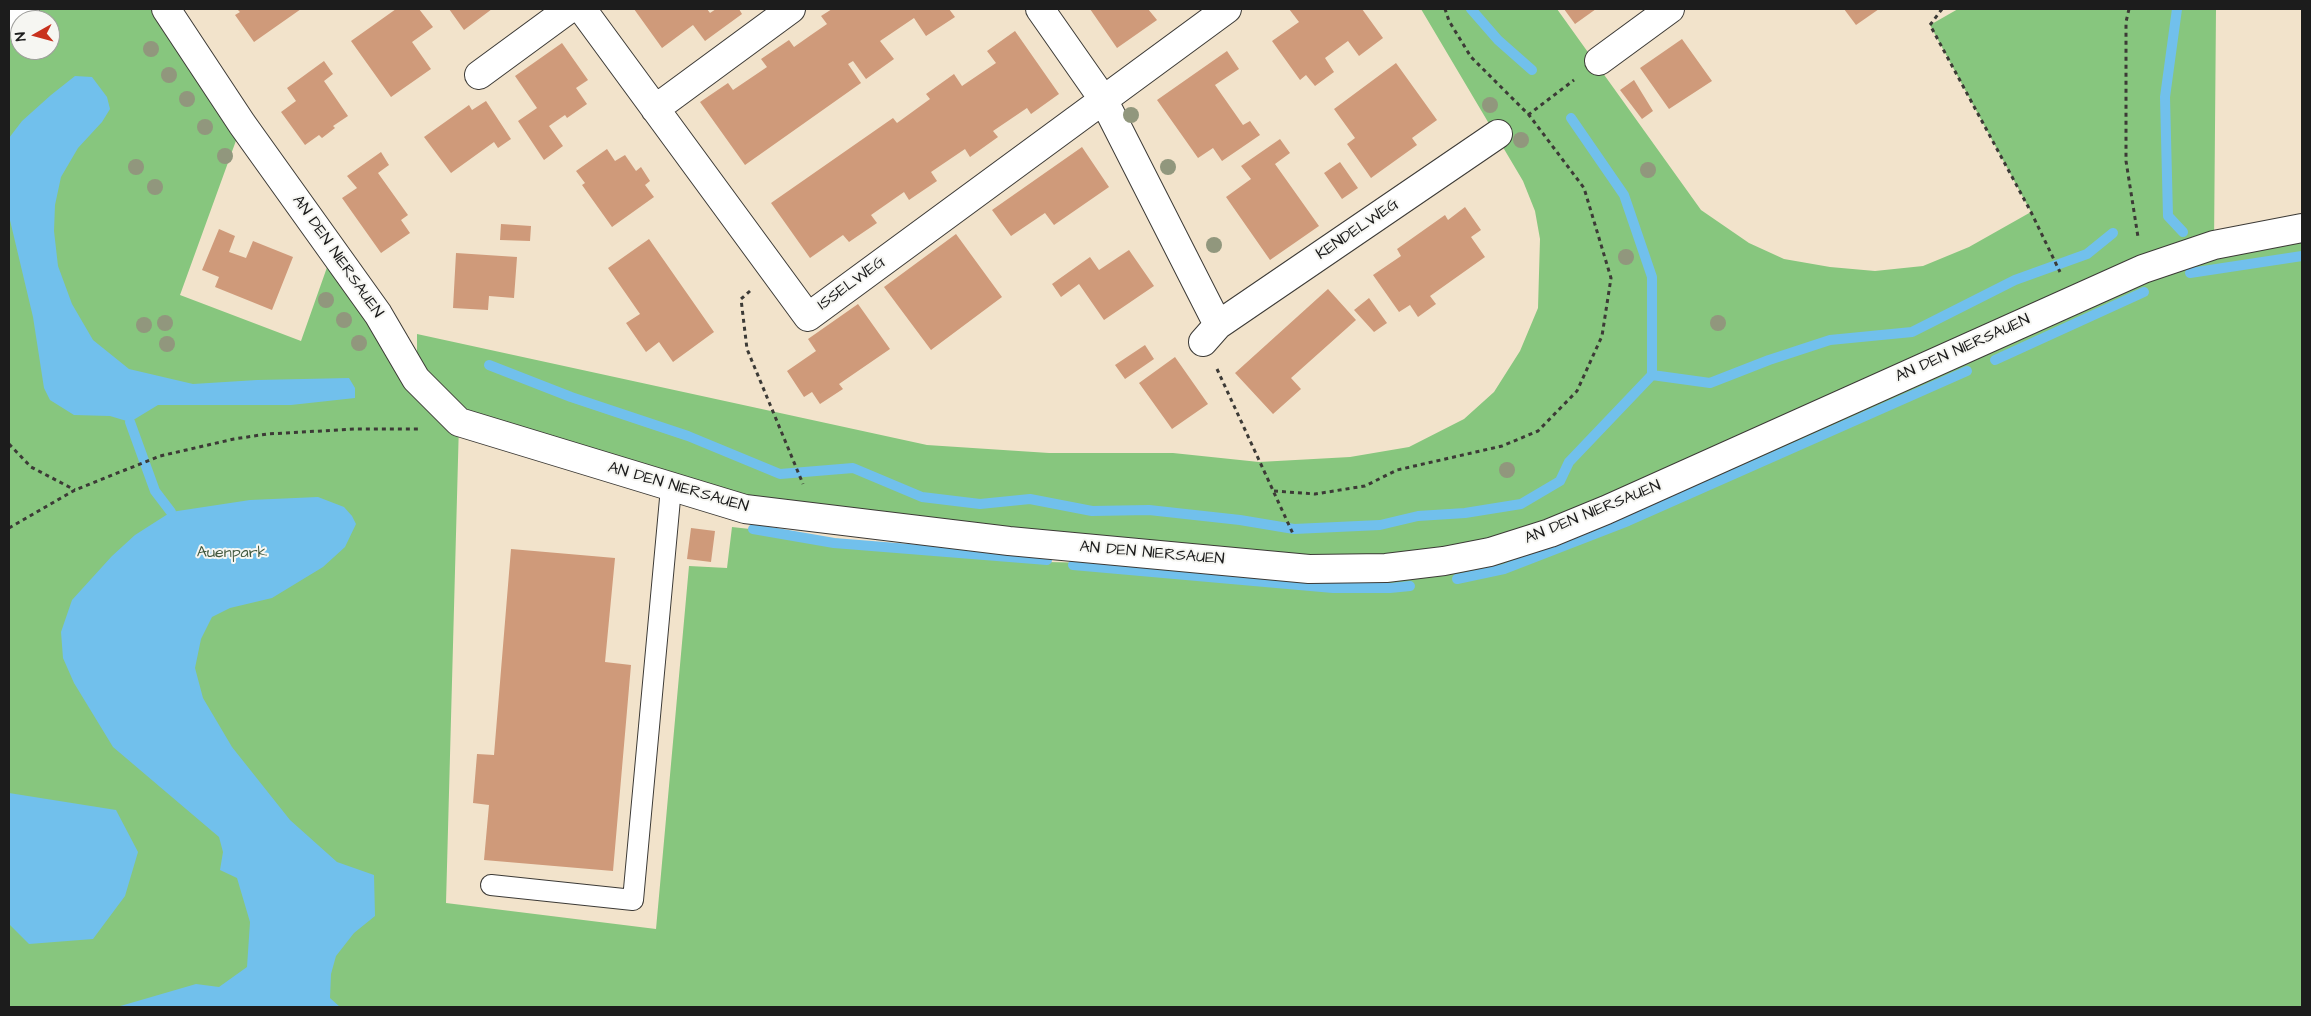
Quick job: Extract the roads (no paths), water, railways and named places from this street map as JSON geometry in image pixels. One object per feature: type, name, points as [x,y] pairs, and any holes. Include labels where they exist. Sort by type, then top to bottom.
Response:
[{"type":"street","points":[[9,19],[25,9]]},
{"type":"street","name":"AN DEN NIERSAUEN","points":[[166,9],[242,124],[378,314],[416,379],[459,422],[745,509],[1008,541],[1309,568],[1386,568],[1444,561],[1490,552],[1550,534],[2143,269],[2214,245],[2302,228]]},
{"type":"street","points":[[479,76],[570,9]]},
{"type":"street","name":"ISSELWEG","points":[[582,9],[808,317],[1103,99]]},
{"type":"street","points":[[655,109],[791,9]]},
{"type":"street","points":[[1040,9],[1103,99],[1227,9]]},
{"type":"street","points":[[1599,61],[1670,9]]},
{"type":"street","name":"KENDELWEG","points":[[1103,99],[1210,333],[1498,134]]},
{"type":"lane","points":[[491,886],[633,900],[671,488]]},
{"type":"water","points":[[75,76],[92,77],[107,97],[110,109],[102,122],[78,148],[61,177],[55,205],[54,231],[58,266],[72,304],[93,340],[129,369],[193,384],[257,380],[349,378],[355,388],[355,398],[291,405],[158,405],[130,422],[110,416],[74,415],[50,400],[44,388],[33,317],[9,216],[9,138],[22,121]]},
{"type":"water","points":[[318,497],[344,507],[352,516],[356,524],[345,547],[323,567],[272,598],[230,608],[212,617],[201,639],[195,668],[203,698],[232,747],[290,820],[337,862],[374,875],[375,916],[354,933],[336,956],[331,974],[330,998],[340,1007],[117,1007],[196,984],[219,987],[247,967],[250,922],[237,878],[220,870],[223,852],[219,837],[113,747],[74,683],[63,658],[61,632],[72,600],[112,556],[135,535],[171,512],[250,500]]},
{"type":"water","points":[[9,793],[116,810],[138,852],[125,896],[93,939],[29,944],[9,924]]},
{"type":"waterway","points":[[1471,9],[1498,40],[1532,70]]},
{"type":"waterway","points":[[2177,9],[2165,97],[2168,216],[2183,232]]},
{"type":"waterway","points":[[489,365],[571,397],[688,436],[780,474],[853,468],[922,497],[980,504],[1030,499],[1092,511],[1149,510],[1240,520],[1294,529],[1380,525],[1418,516],[1465,513],[1521,504],[1560,481],[1569,462],[1652,375],[1652,277],[1624,195],[1571,118]]},
{"type":"waterway","points":[[1652,375],[1710,383],[1769,360],[1830,340],[1912,332],[2015,280],[2087,254],[2113,233]]},
{"type":"waterway","points":[[2190,273],[2302,256]]},
{"type":"waterway","points":[[1995,360],[2144,292]]},
{"type":"waterway","points":[[1457,579],[1504,569],[1628,521],[1967,371]]},
{"type":"waterway","points":[[130,422],[155,491],[171,512]]},
{"type":"waterway","points":[[753,529],[834,543],[1047,560]]},
{"type":"waterway","points":[[1073,565],[1333,588],[1410,586]]},
{"type":"park label","name":"Auenpark","points":[[232,554]]}]
